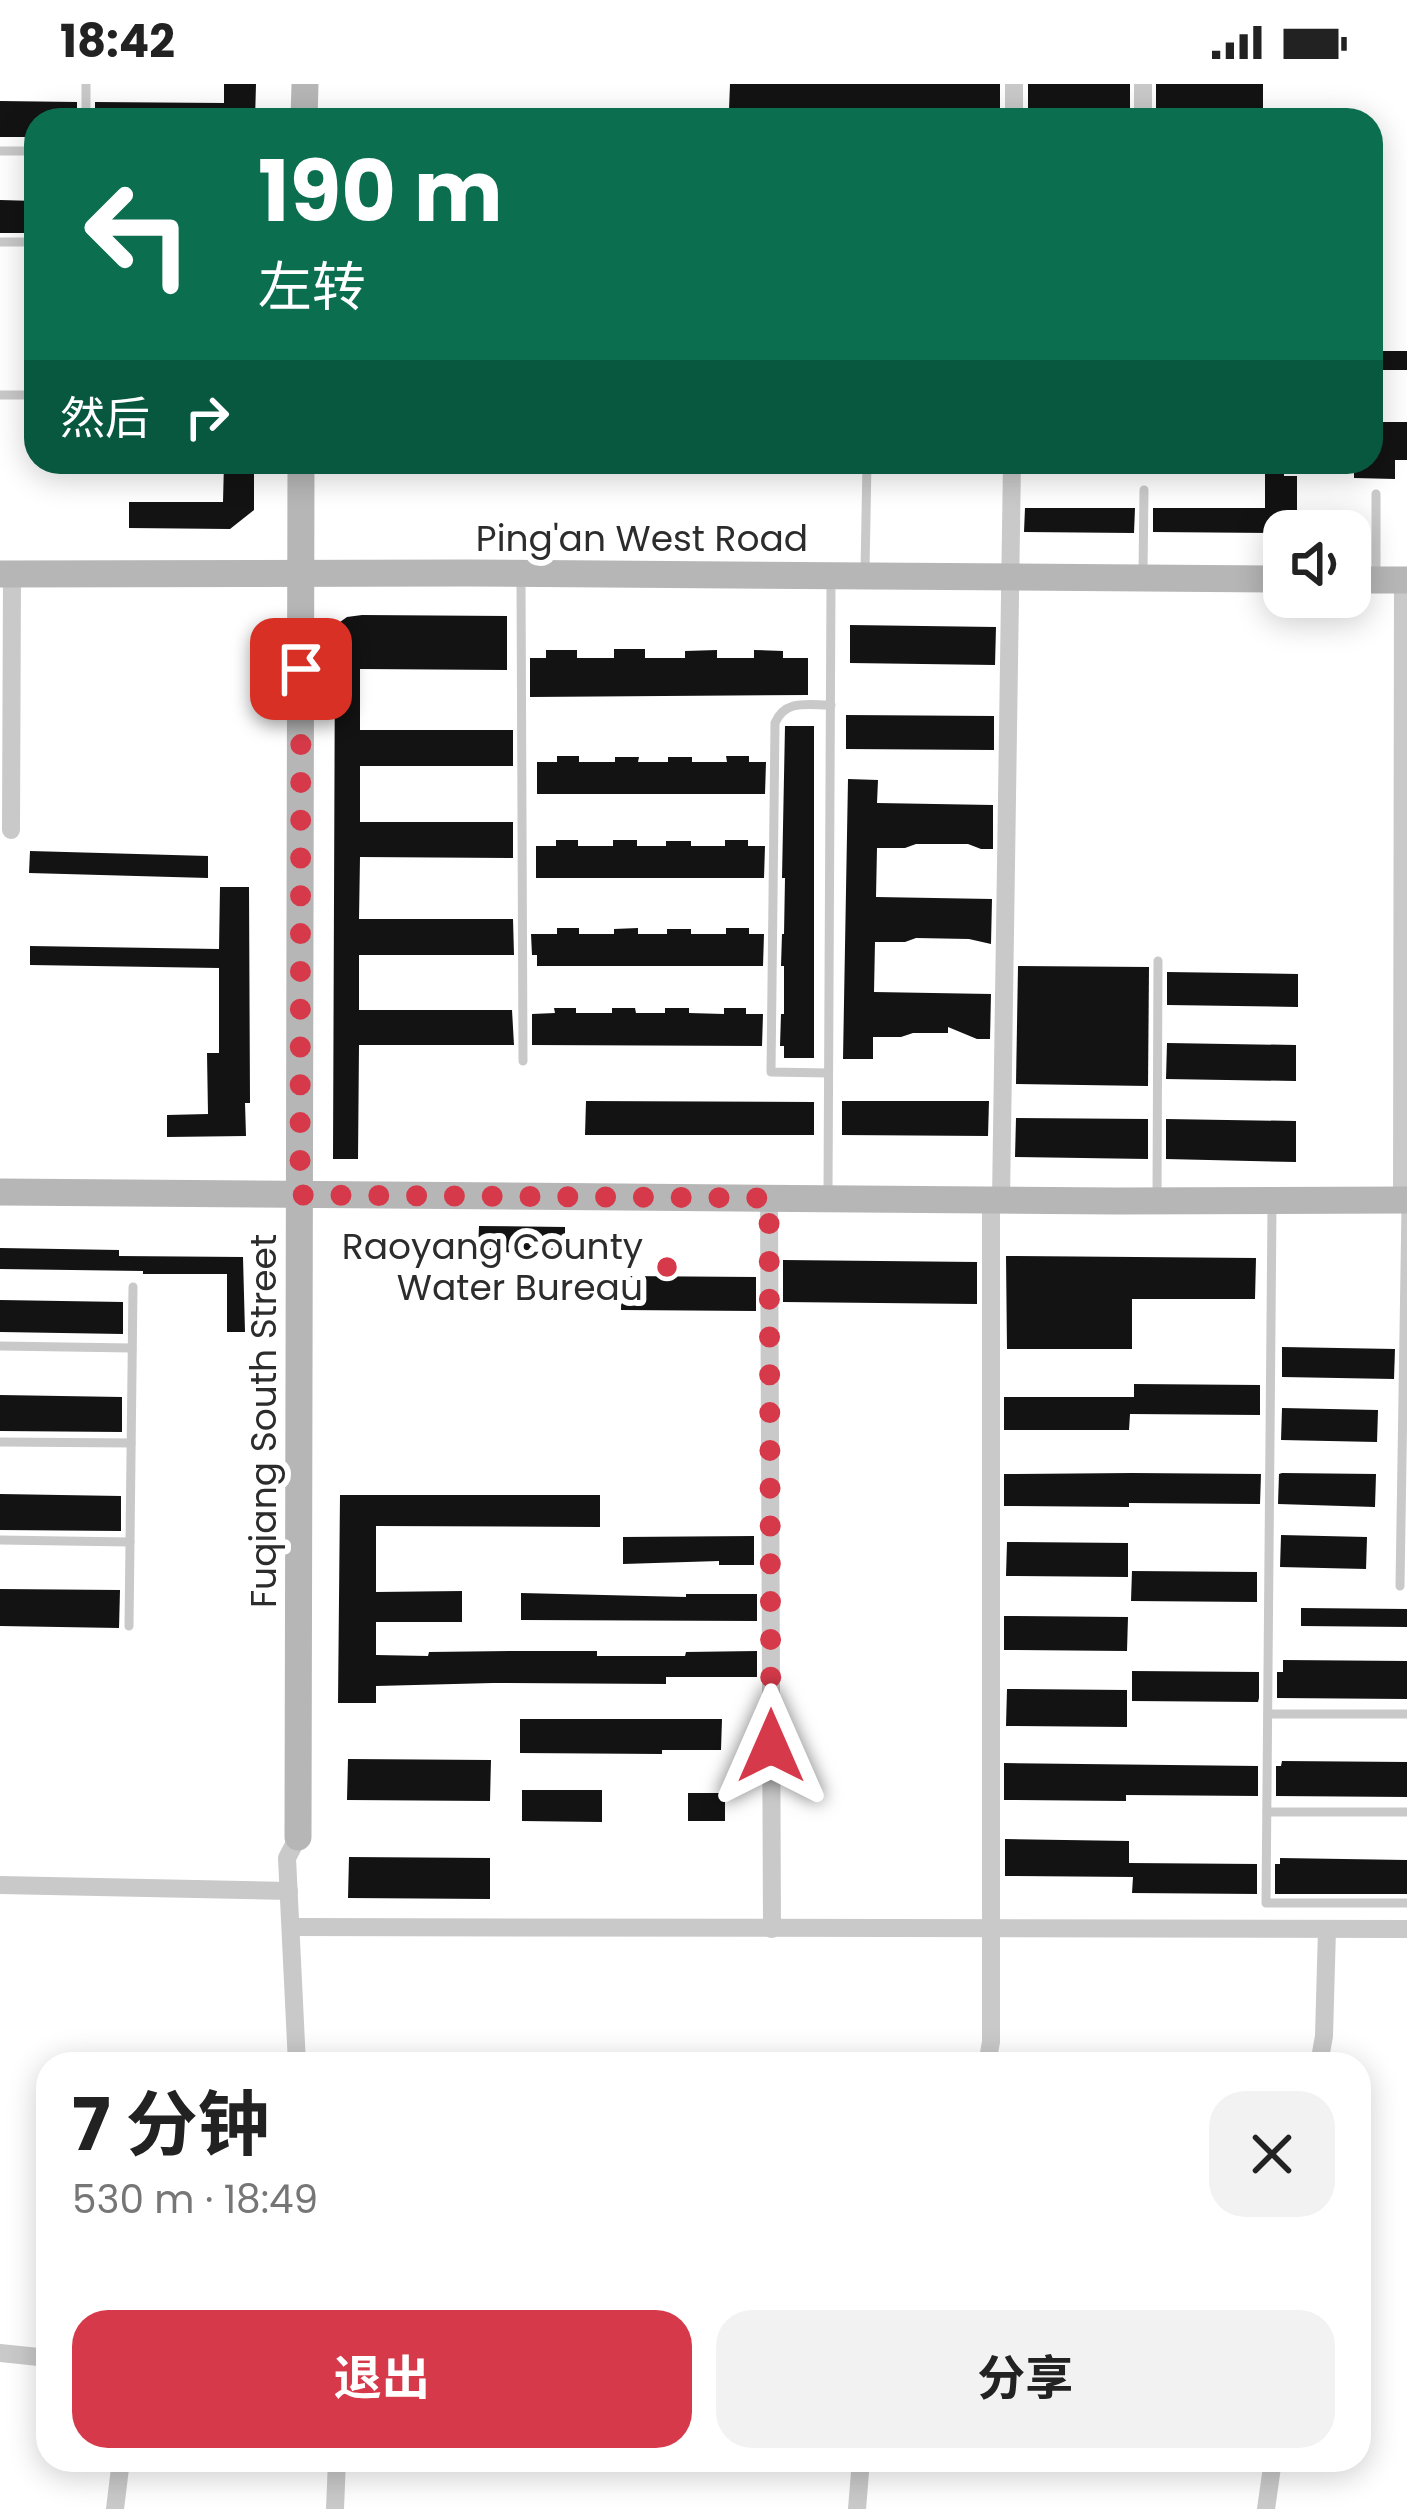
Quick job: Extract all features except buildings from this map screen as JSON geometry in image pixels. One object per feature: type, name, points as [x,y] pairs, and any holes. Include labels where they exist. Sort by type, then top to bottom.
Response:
[{"type":"street","name":"Fuqiang South Street","points":[[298,1837],[302,474]]},
{"type":"street","points":[[989,2052],[996,1200],[1012,474]]},
{"type":"street","name":"Ping'an West Road","points":[[6,574],[1263,579]]},
{"type":"street","points":[[6,574],[11,830]]},
{"type":"street","points":[[0,1192],[1405,1200],[1384,580]]},
{"type":"street","points":[[769,1198],[772,1929]]},
{"type":"street","points":[[297,2052],[287,1858],[298,1837]]},
{"type":"street","points":[[0,1885],[289,1891]]},
{"type":"street","points":[[291,1927],[1407,1929]]},
{"type":"street","points":[[1321,2052],[1327,1929]]},
{"type":"street","points":[[0,2353],[36,2357]]},
{"type":"street","points":[[116,2509],[120,2472]]},
{"type":"street","points":[[335,2509],[337,2472]]},
{"type":"street","points":[[857,2509],[860,2472]]},
{"type":"street","points":[[1266,2509],[1271,2472]]},
{"type":"lane","points":[[866,575],[867,474]]},
{"type":"lane","points":[[1143,578],[1144,490]]},
{"type":"lane","points":[[1376,494],[1384,580]]},
{"type":"lane","points":[[521,573],[523,1061]]},
{"type":"lane","points":[[828,1199],[832,575]]},
{"type":"lane","points":[[828,1073],[771,1072],[771,1025],[775,722],[788,705],[831,705]]},
{"type":"lane","points":[[1157,1201],[1158,961]]},
{"type":"lane","points":[[1400,1586],[1405,1200]]},
{"type":"lane","points":[[1272,1201],[1266,1904],[1407,1904]]},
{"type":"lane","points":[[129,1626],[133,1287]]},
{"type":"lane","points":[[0,1346],[133,1348]]},
{"type":"lane","points":[[0,1442],[131,1443]]},
{"type":"lane","points":[[0,1540],[130,1542]]},
{"type":"lane","points":[[1268,1714],[1407,1714]]},
{"type":"lane","points":[[1267,1812],[1407,1812]]},
{"type":"place","name":"Raoyang County Water Bureau","points":[[667,1267]]},
{"type":"route","points":[[301,669],[300,1195],[769,1198],[771,1746]]}]
